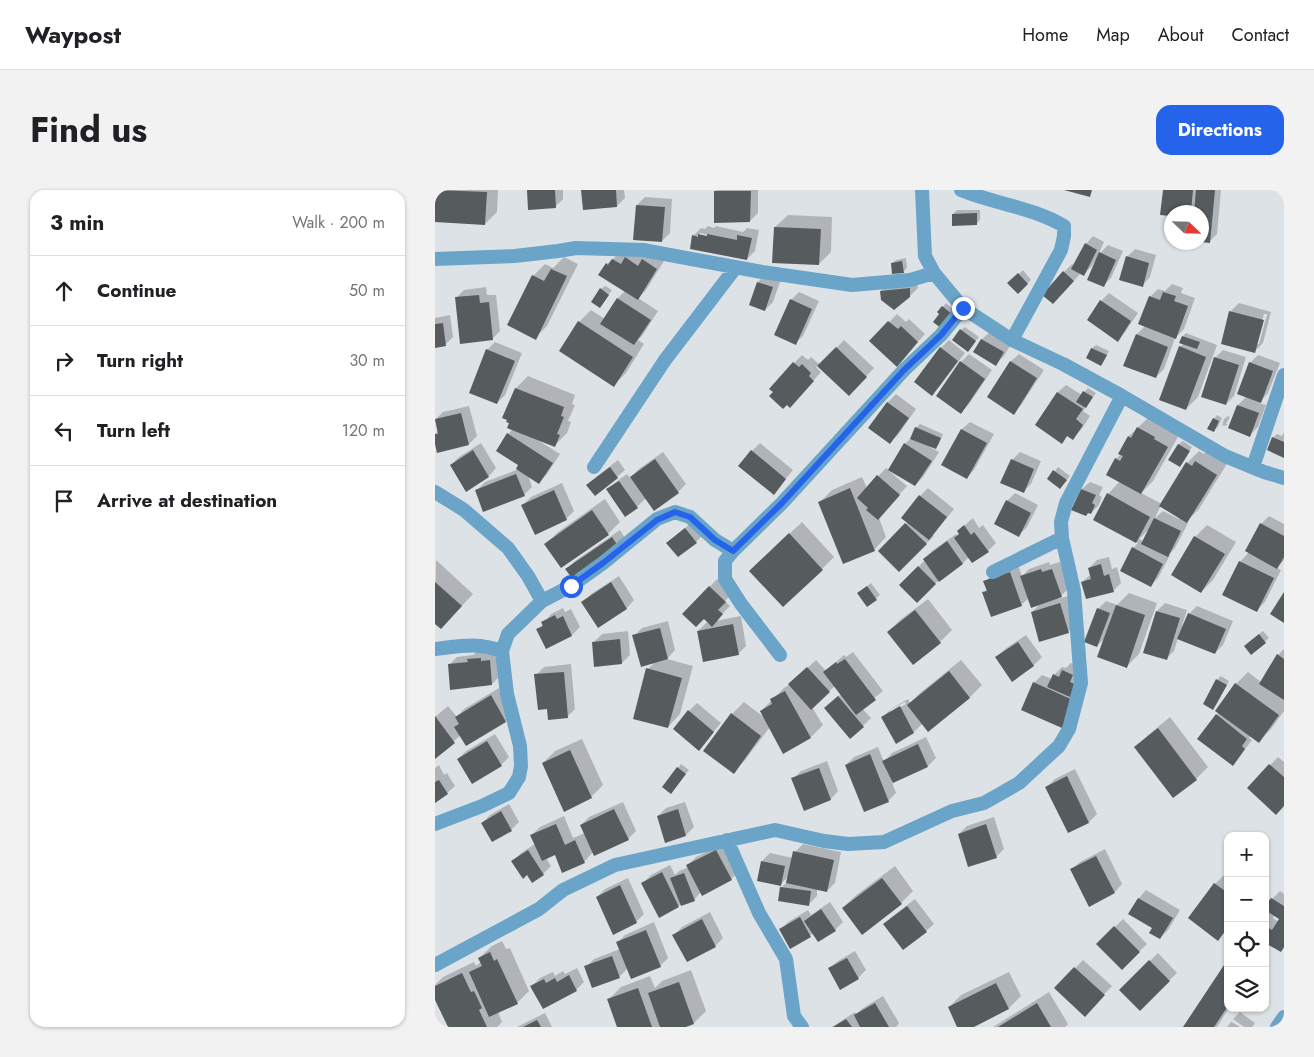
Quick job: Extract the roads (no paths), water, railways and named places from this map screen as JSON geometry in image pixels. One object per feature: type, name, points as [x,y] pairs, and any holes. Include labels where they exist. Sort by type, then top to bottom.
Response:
[{"type":"street","points":[[922,190],[925,256],[934,273],[963,308],[1013,340],[1063,364],[1122,396],[1225,456],[1284,478]]},
{"type":"street","points":[[961,190],[996,202],[1027,209],[1064,226],[1061,250],[1013,340]]},
{"type":"street","points":[[435,259],[515,256],[576,248],[643,250],[852,285],[910,280],[934,273]]},
{"type":"street","points":[[594,467],[665,360],[736,267]]},
{"type":"street","points":[[781,655],[741,604],[725,579],[725,561],[782,503],[904,370],[941,335],[963,308]]},
{"type":"street","points":[[1253,467],[1284,375]]},
{"type":"street","points":[[435,965],[539,909],[563,890],[615,865],[775,830],[824,841],[848,844],[884,842],[952,811],[984,803],[1019,783],[1059,746],[1069,729],[1081,682],[1074,591],[1062,538],[1061,522],[1066,503],[1122,396]]},
{"type":"street","points":[[435,492],[465,510],[508,548],[528,576],[542,601]]},
{"type":"street","points":[[435,824],[482,806],[509,793],[519,777],[521,766],[520,746],[507,694],[502,650],[507,634],[542,601],[571,586],[657,520],[675,512],[690,517],[715,540],[733,551]]},
{"type":"street","points":[[993,572],[1062,538]]},
{"type":"street","points":[[435,649],[474,645],[502,650]]},
{"type":"street","points":[[727,840],[759,913],[786,959],[794,1016],[801,1027]]},
{"type":"street","points":[[1277,1027],[1284,1017]]}]
